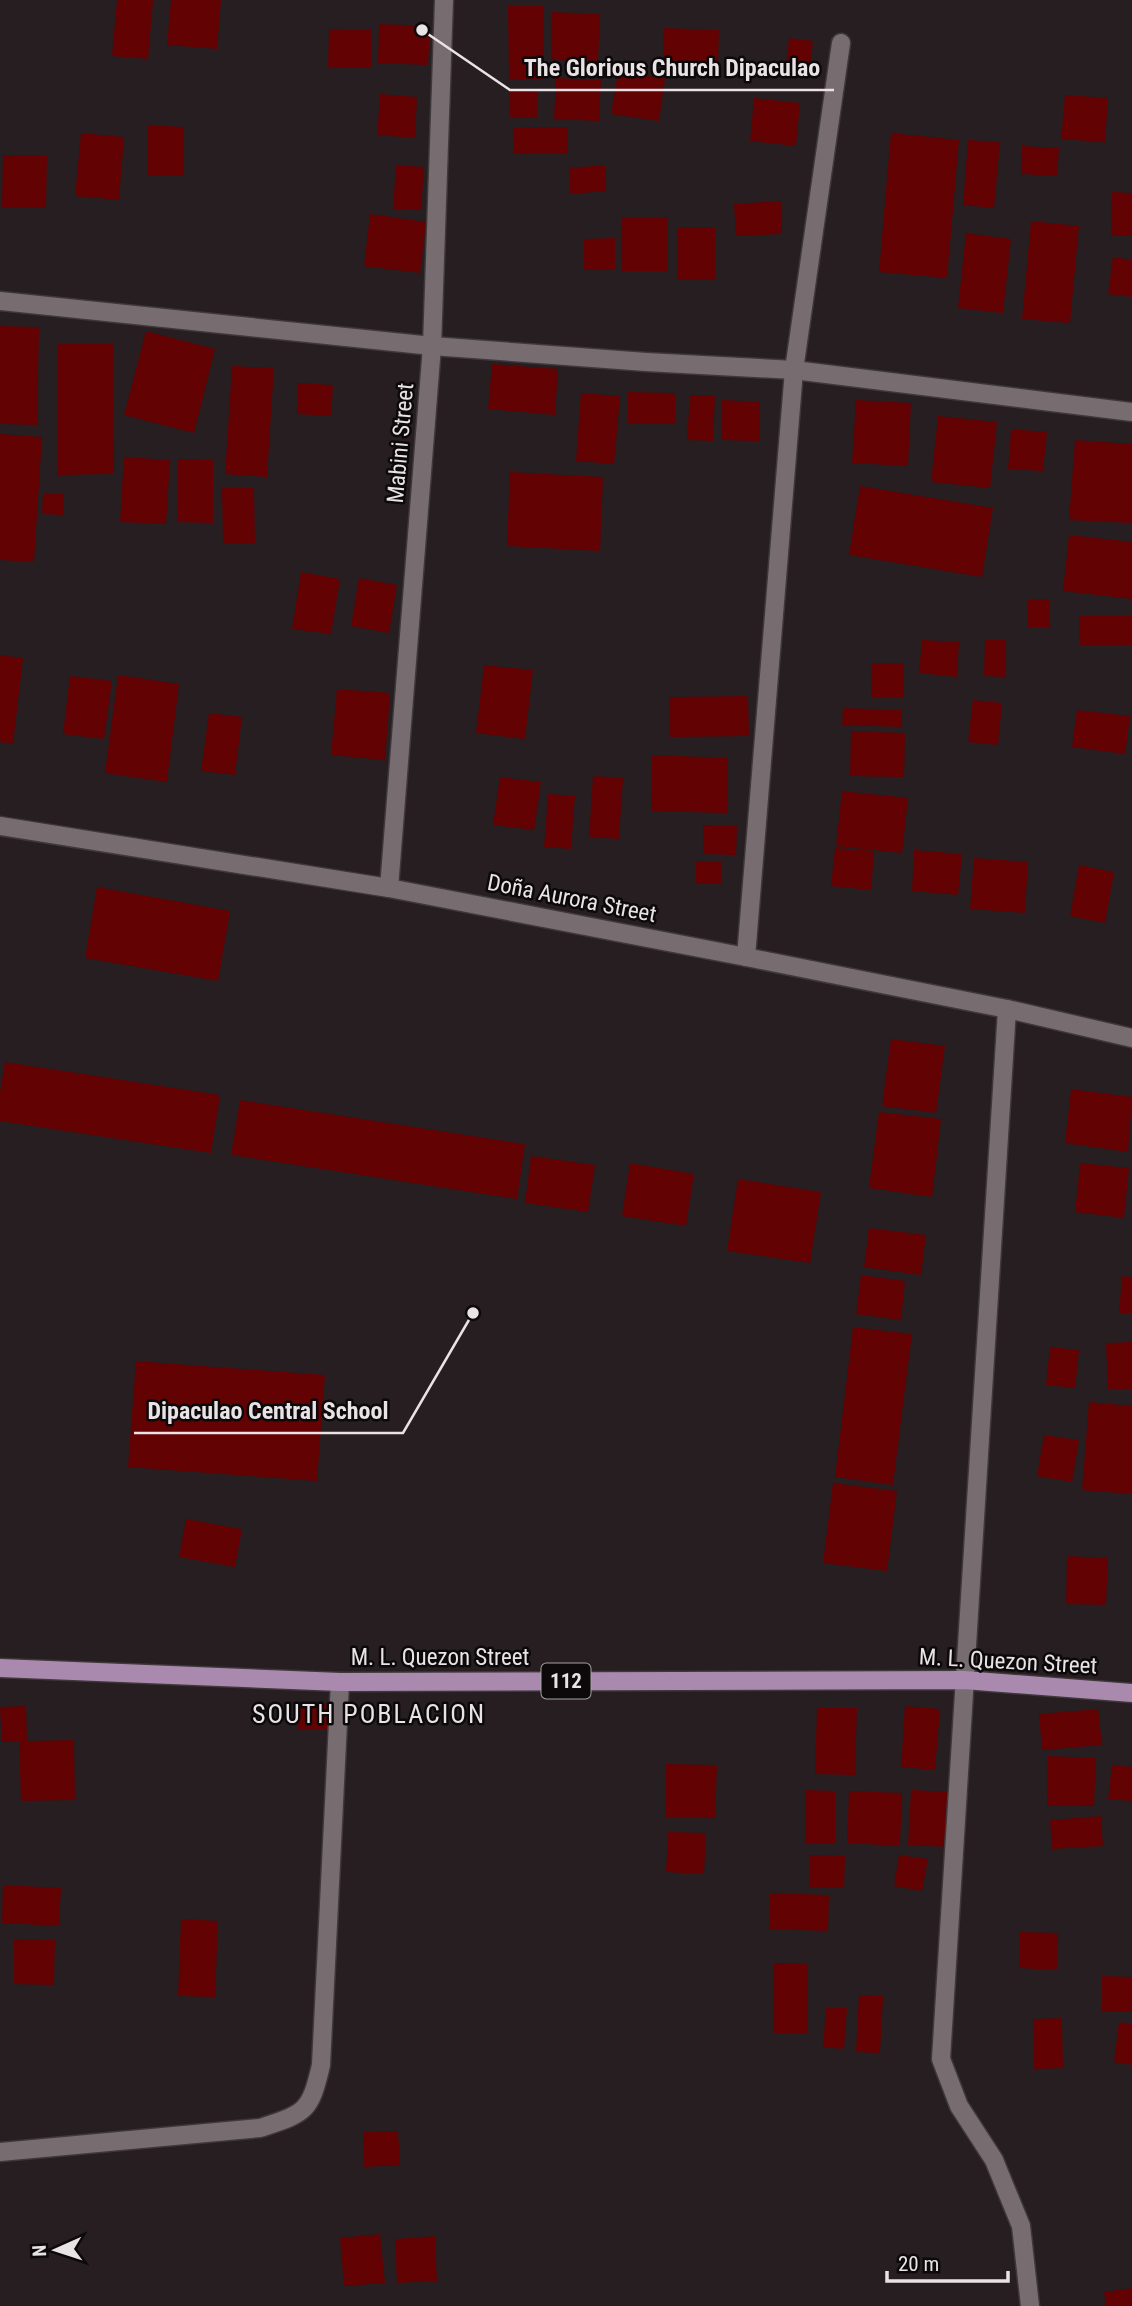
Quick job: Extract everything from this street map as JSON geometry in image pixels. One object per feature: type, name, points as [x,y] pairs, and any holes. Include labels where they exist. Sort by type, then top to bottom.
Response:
[{"type":"main road","name":"M. L. Quezon Street","points":[[0,1668],[340,1682],[964,1680],[1132,1693]]},
{"type":"street","name":"Mabini Street","points":[[389,888],[432,346],[444,0]]},
{"type":"street","points":[[746,957],[794,370],[841,43]]},
{"type":"street","points":[[0,301],[432,346],[794,370],[1132,412]]},
{"type":"street","name":"Doña Aurora Street","points":[[0,826],[389,888],[1007,1009],[1132,1038]]},
{"type":"street","points":[[1007,1009],[941,2059],[959,2106],[994,2160],[1021,2226],[1030,2306]]},
{"type":"street","points":[[0,2151],[260,2127],[296,2116],[313,2097],[321,2065],[340,1682]]},
{"type":"building","points":[[117,0],[153,0],[148,59],[112,56]]},
{"type":"building","points":[[171,0],[221,0],[217,49],[167,45]]},
{"type":"building","points":[[508,6],[544,6],[544,79],[509,80]]},
{"type":"building","points":[[552,12],[600,14],[598,61],[551,60]]},
{"type":"building","points":[[379,24],[430,26],[428,65],[378,63]]},
{"type":"building","points":[[664,28],[719,30],[718,66],[663,65]]},
{"type":"building","points":[[329,29],[372,30],[372,68],[328,67]]},
{"type":"building","points":[[789,38],[813,41],[809,76],[785,73]]},
{"type":"building","points":[[618,72],[665,78],[659,121],[611,114]]},
{"type":"building","points":[[556,78],[601,80],[599,121],[554,119]]},
{"type":"building","points":[[509,91],[538,91],[538,118],[509,118]]},
{"type":"building","points":[[380,94],[417,97],[415,138],[377,135]]},
{"type":"building","points":[[1065,95],[1108,98],[1105,142],[1061,139]]},
{"type":"building","points":[[754,98],[800,103],[796,146],[750,141]]},
{"type":"building","points":[[147,125],[184,127],[183,176],[147,175]]},
{"type":"building","points":[[567,127],[568,153],[514,154],[513,128]]},
{"type":"building","points":[[81,133],[124,137],[119,200],[75,196]]},
{"type":"building","points":[[891,133],[959,140],[947,278],[879,272]]},
{"type":"building","points":[[968,140],[1000,142],[994,208],[963,205]]},
{"type":"building","points":[[1022,146],[1059,148],[1057,176],[1021,174]]},
{"type":"building","points":[[3,155],[47,156],[46,208],[2,207]]},
{"type":"building","points":[[396,165],[424,167],[421,210],[393,209]]},
{"type":"building","points":[[605,165],[606,191],[570,194],[569,168]]},
{"type":"building","points":[[1112,192],[1132,193],[1132,236],[1111,236]]},
{"type":"building","points":[[781,201],[782,234],[736,236],[734,204]]},
{"type":"building","points":[[370,214],[426,222],[420,273],[364,266]]},
{"type":"building","points":[[621,217],[668,217],[668,271],[621,271]]},
{"type":"building","points":[[1031,221],[1079,226],[1070,323],[1022,319]]},
{"type":"building","points":[[677,227],[715,227],[715,280],[677,280]]},
{"type":"building","points":[[966,233],[1011,239],[1003,313],[958,308]]},
{"type":"building","points":[[615,238],[615,270],[584,270],[584,239]]},
{"type":"building","points":[[1113,257],[1132,260],[1132,297],[1108,294]]},
{"type":"building","points":[[0,326],[39,327],[37,425],[0,424]]},
{"type":"building","points":[[146,331],[215,349],[194,433],[124,415]]},
{"type":"building","points":[[57,344],[113,344],[114,474],[57,475]]},
{"type":"building","points":[[492,364],[558,369],[555,415],[488,409]]},
{"type":"building","points":[[232,366],[274,368],[267,477],[225,474]]},
{"type":"building","points":[[298,383],[333,385],[331,416],[297,414]]},
{"type":"building","points":[[628,392],[675,393],[675,424],[628,424]]},
{"type":"building","points":[[581,393],[620,396],[614,464],[576,461]]},
{"type":"building","points":[[690,395],[715,396],[713,441],[687,440]]},
{"type":"building","points":[[721,400],[760,402],[759,441],[721,440]]},
{"type":"building","points":[[856,400],[911,403],[908,466],[852,463]]},
{"type":"building","points":[[938,416],[997,422],[990,488],[931,482]]},
{"type":"building","points":[[1011,429],[1047,432],[1043,471],[1008,469]]},
{"type":"building","points":[[0,434],[42,437],[34,562],[0,560]]},
{"type":"building","points":[[1075,440],[1132,444],[1132,523],[1069,520]]},
{"type":"building","points":[[124,457],[170,460],[166,524],[120,522]]},
{"type":"building","points":[[178,459],[213,460],[213,523],[177,522]]},
{"type":"building","points":[[510,472],[603,477],[600,551],[507,546]]},
{"type":"building","points":[[860,486],[993,508],[982,577],[849,555]]},
{"type":"building","points":[[222,488],[254,488],[255,544],[223,544]]},
{"type":"building","points":[[43,493],[64,494],[63,515],[42,514]]},
{"type":"building","points":[[1069,535],[1132,542],[1132,599],[1063,591]]},
{"type":"building","points":[[301,572],[340,579],[331,634],[292,629]]},
{"type":"building","points":[[359,578],[397,585],[389,633],[351,626]]},
{"type":"building","points":[[1027,599],[1050,599],[1050,627],[1027,627]]},
{"type":"building","points":[[1079,616],[1132,616],[1132,645],[1079,645]]},
{"type":"building","points":[[922,640],[959,642],[957,677],[919,673]]},
{"type":"building","points":[[985,640],[1006,640],[1006,677],[984,676]]},
{"type":"building","points":[[0,655],[23,658],[13,744],[0,742]]},
{"type":"building","points":[[872,663],[904,663],[904,697],[871,697]]},
{"type":"building","points":[[484,665],[533,670],[525,739],[476,733]]},
{"type":"building","points":[[118,675],[179,684],[167,782],[105,773]]},
{"type":"building","points":[[70,676],[112,681],[104,739],[63,734]]},
{"type":"building","points":[[337,689],[390,693],[385,760],[331,755]]},
{"type":"building","points":[[748,696],[749,736],[669,737],[669,697]]},
{"type":"building","points":[[973,700],[1002,703],[998,745],[968,742]]},
{"type":"building","points":[[843,708],[902,710],[902,727],[842,725]]},
{"type":"building","points":[[1077,710],[1130,716],[1125,754],[1072,747]]},
{"type":"building","points":[[209,713],[242,717],[235,775],[201,771]]},
{"type":"building","points":[[851,731],[905,733],[904,777],[850,776]]},
{"type":"building","points":[[652,755],[728,758],[727,813],[651,811]]},
{"type":"building","points":[[593,776],[623,778],[619,839],[589,837]]},
{"type":"building","points":[[500,777],[541,782],[534,830],[493,825]]},
{"type":"building","points":[[842,791],[908,798],[902,853],[836,846]]},
{"type":"building","points":[[548,794],[575,796],[571,849],[544,847]]},
{"type":"building","points":[[703,825],[737,826],[736,855],[703,854]]},
{"type":"building","points":[[835,848],[874,851],[871,890],[831,886]]},
{"type":"building","points":[[914,850],[962,854],[958,895],[912,891]]},
{"type":"building","points":[[974,858],[1028,862],[1025,913],[970,909]]},
{"type":"building","points":[[696,861],[722,862],[721,884],[696,884]]},
{"type":"building","points":[[1079,865],[1114,872],[1105,923],[1070,916]]},
{"type":"building","points":[[97,887],[230,911],[218,981],[85,958]]},
{"type":"building","points":[[891,1039],[945,1046],[936,1113],[882,1106]]},
{"type":"building","points":[[5,1062],[220,1095],[211,1153],[0,1121],[0,1092]]},
{"type":"building","points":[[1071,1089],[1132,1097],[1128,1152],[1065,1143]]},
{"type":"building","points":[[240,1100],[525,1144],[517,1199],[231,1155]]},
{"type":"building","points":[[879,1112],[941,1119],[932,1197],[869,1188]]},
{"type":"building","points":[[531,1156],[595,1165],[588,1212],[525,1203]]},
{"type":"building","points":[[630,1163],[694,1174],[686,1226],[622,1216]]},
{"type":"building","points":[[1080,1163],[1129,1168],[1124,1218],[1075,1212]]},
{"type":"building","points":[[738,1179],[821,1192],[810,1263],[727,1251]]},
{"type":"building","points":[[869,1228],[926,1235],[921,1275],[864,1267]]},
{"type":"building","points":[[861,1275],[905,1281],[901,1320],[856,1314]]},
{"type":"building","points":[[1122,1276],[1132,1277],[1132,1313],[1119,1313]]},
{"type":"building","points":[[853,1327],[912,1334],[893,1485],[835,1477]]},
{"type":"building","points":[[1132,1342],[1132,1389],[1108,1389],[1106,1343]]},
{"type":"building","points":[[1050,1347],[1079,1350],[1075,1388],[1046,1385]]},
{"type":"building","points":[[136,1361],[325,1375],[317,1481],[128,1467]]},
{"type":"building","points":[[1089,1402],[1132,1406],[1132,1494],[1082,1490]]},
{"type":"building","points":[[1044,1435],[1079,1440],[1072,1482],[1037,1476]]},
{"type":"building","points":[[833,1483],[897,1491],[887,1571],[823,1563]]},
{"type":"building","points":[[186,1519],[242,1529],[235,1567],[179,1557]]},
{"type":"building","points":[[1067,1556],[1108,1558],[1106,1605],[1066,1604]]},
{"type":"building","points":[[331,1703],[331,1729],[297,1729],[297,1704]]},
{"type":"building","points":[[26,1706],[27,1741],[74,1740],[75,1800],[21,1801],[19,1741],[2,1742],[0,1707]]},
{"type":"building","points":[[905,1706],[940,1709],[935,1770],[901,1767]]},
{"type":"building","points":[[817,1708],[857,1708],[855,1775],[815,1774]]},
{"type":"building","points":[[1098,1709],[1102,1745],[1042,1750],[1039,1714]]},
{"type":"building","points":[[1048,1756],[1096,1758],[1094,1806],[1047,1805]]},
{"type":"building","points":[[666,1764],[717,1765],[715,1818],[665,1817]]},
{"type":"building","points":[[1112,1765],[1132,1767],[1132,1801],[1108,1799]]},
{"type":"building","points":[[806,1790],[835,1791],[835,1844],[805,1843]]},
{"type":"building","points":[[911,1790],[952,1792],[949,1847],[908,1845]]},
{"type":"building","points":[[849,1791],[902,1793],[900,1846],[847,1843]]},
{"type":"building","points":[[1101,1816],[1103,1846],[1052,1849],[1050,1820]]},
{"type":"building","points":[[668,1832],[706,1833],[704,1874],[666,1872]]},
{"type":"building","points":[[810,1855],[845,1856],[844,1888],[809,1888]]},
{"type":"building","points":[[899,1855],[928,1859],[922,1891],[894,1886]]},
{"type":"building","points":[[3,1885],[61,1888],[59,1926],[2,1923]]},
{"type":"building","points":[[770,1893],[829,1895],[828,1931],[769,1929]]},
{"type":"building","points":[[181,1919],[218,1921],[215,1997],[178,1996]]},
{"type":"building","points":[[1020,1932],[1058,1933],[1057,1970],[1019,1968]]},
{"type":"building","points":[[14,1939],[55,1940],[54,1985],[14,1984]]},
{"type":"building","points":[[774,1963],[808,1964],[807,2034],[773,2033]]},
{"type":"building","points":[[1102,1976],[1132,1977],[1132,2012],[1102,2012]]},
{"type":"building","points":[[859,1995],[883,1996],[880,2053],[856,2052]]},
{"type":"building","points":[[826,2008],[847,2008],[844,2049],[823,2047]]},
{"type":"building","points":[[1062,2018],[1063,2068],[1034,2069],[1033,2019]]},
{"type":"building","points":[[1119,2022],[1132,2024],[1132,2065],[1114,2062]]},
{"type":"building","points":[[398,2131],[400,2165],[364,2167],[363,2132]]},
{"type":"building","points":[[380,2234],[385,2283],[344,2286],[340,2238]]},
{"type":"building","points":[[435,2236],[437,2281],[397,2283],[395,2239]]},
{"type":"building","points":[[1132,2288],[1132,2306],[1106,2306],[1104,2292]]},
{"type":"place","name":"The Glorious Church Dipaculao","points":[[422,30]]},
{"type":"place","name":"Dipaculao Central School","points":[[473,1313]]},
{"type":"district","name":"SOUTH POBLACION","points":[[369,1714]]}]
